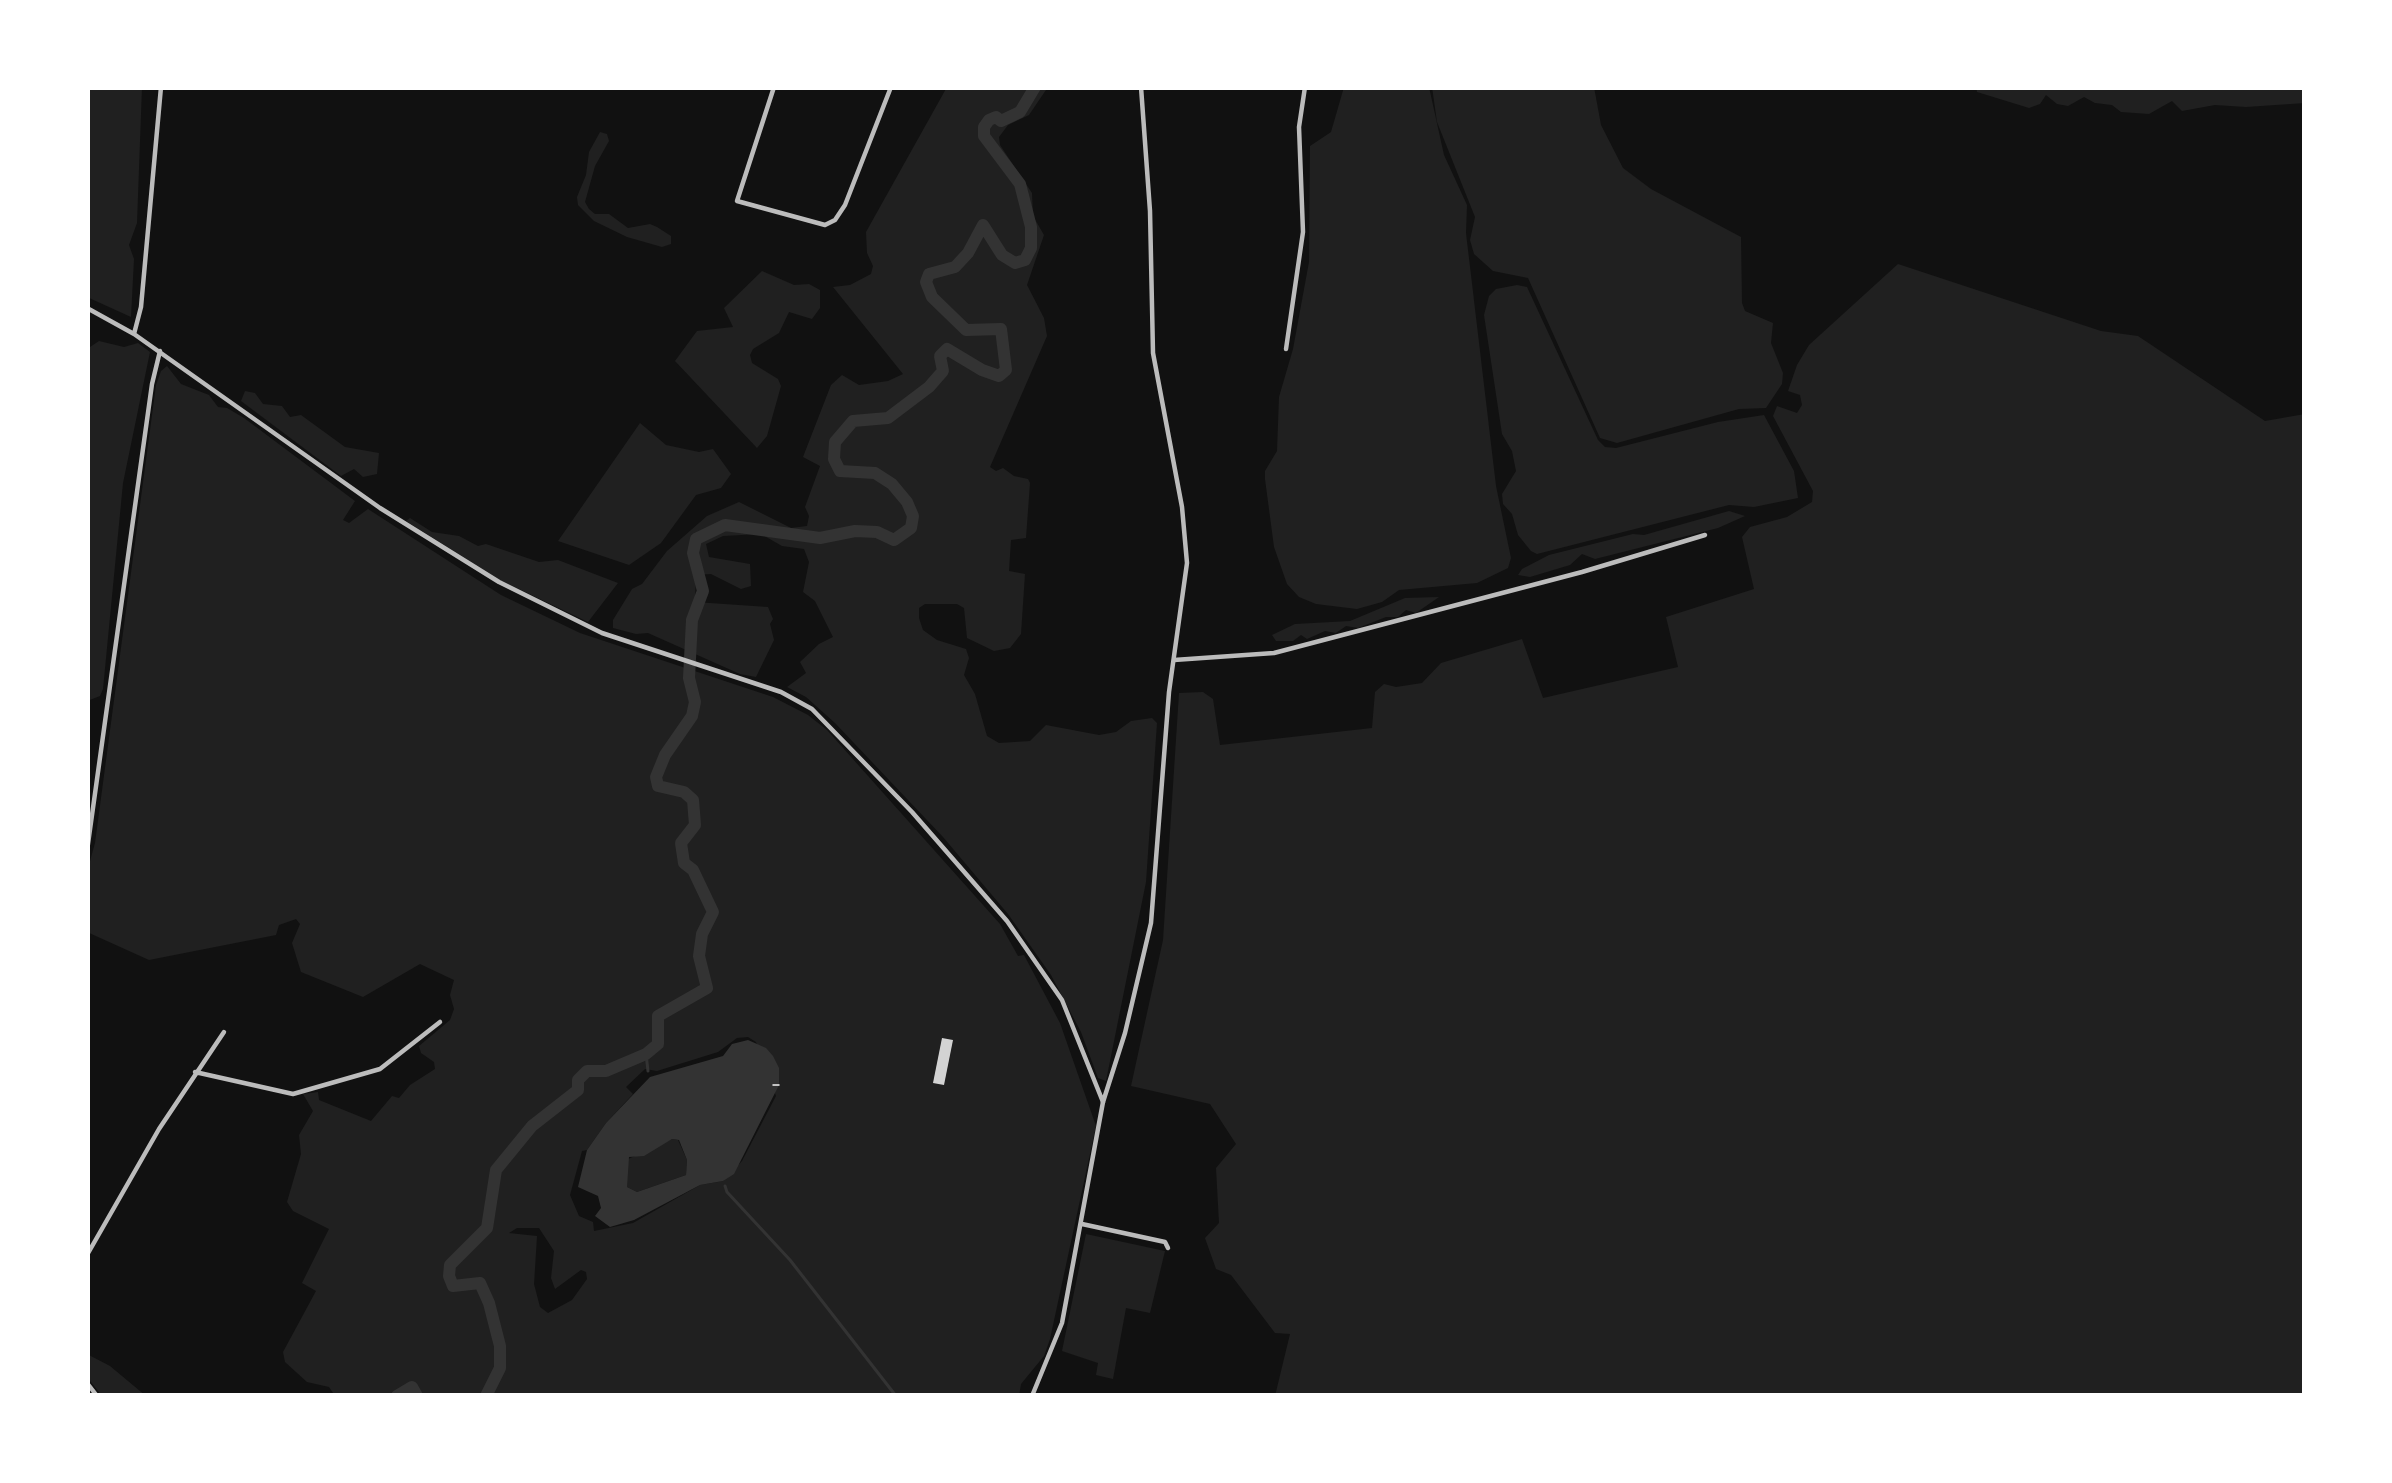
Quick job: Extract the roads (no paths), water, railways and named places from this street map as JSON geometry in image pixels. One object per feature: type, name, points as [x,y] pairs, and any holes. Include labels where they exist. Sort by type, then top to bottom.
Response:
[{"type":"street","points":[[134,334],[141,307],[161,87]]},
{"type":"street","points":[[774,87],[737,201],[825,225],[836,220],[891,87]]},
{"type":"street","points":[[1032,1396],[1062,1323],[1103,1102],[1125,1034],[1151,922],[1187,563],[1182,506],[1153,353],[1141,87]]},
{"type":"street","points":[[1286,349],[1303,232],[1299,127],[1306,87]]},
{"type":"street","points":[[87,308],[134,334],[380,508],[499,582],[602,632],[781,692],[812,709],[896,795],[1006,921],[1052,985],[1103,1102]]},
{"type":"street","points":[[87,851],[160,352]]},
{"type":"street","points":[[1174,660],[1274,653],[1706,535]]},
{"type":"street","points":[[195,1072],[293,1094],[380,1069],[440,1022]]},
{"type":"street","points":[[87,1255],[195,1072],[224,1032]]},
{"type":"street","points":[[1082,1224],[1166,1241],[1168,1248]]},
{"type":"street","points":[[87,1383],[97,1396]]},
{"type":"waterway","points":[[486,1396],[500,1368],[500,1346],[489,1303],[480,1283],[453,1286],[449,1276],[450,1265],[487,1228],[496,1170],[532,1126],[578,1090],[578,1080],[587,1071],[606,1071],[646,1054],[658,1044],[658,1016],[707,988],[699,956],[702,934],[713,912],[693,870],[684,863],[681,843],[695,825],[693,800],[684,792],[658,786],[656,777],[692,716],[695,702],[689,678],[692,620],[703,591],[693,553],[696,539],[725,525],[820,538],[877,532],[894,540],[911,528],[913,516],[907,502],[892,484],[875,473],[840,471],[834,459],[835,442],[853,421],[888,418],[929,387],[943,371],[940,356],[947,349],[982,370],[999,376],[1006,370],[1001,329],[966,330],[932,297],[926,282],[929,274],[955,267],[983,225],[1002,255],[1015,263],[1025,260],[1031,248],[1031,227],[1020,184],[984,136],[984,127],[996,117],[1001,121],[1020,112],[1035,87]]},
{"type":"waterway","points":[[646,1054],[648,1071]]},
{"type":"waterway","points":[[725,1186],[790,1260],[896,1396]]},
{"type":"waterway","points":[[397,1396],[412,1387],[417,1396]]}]
